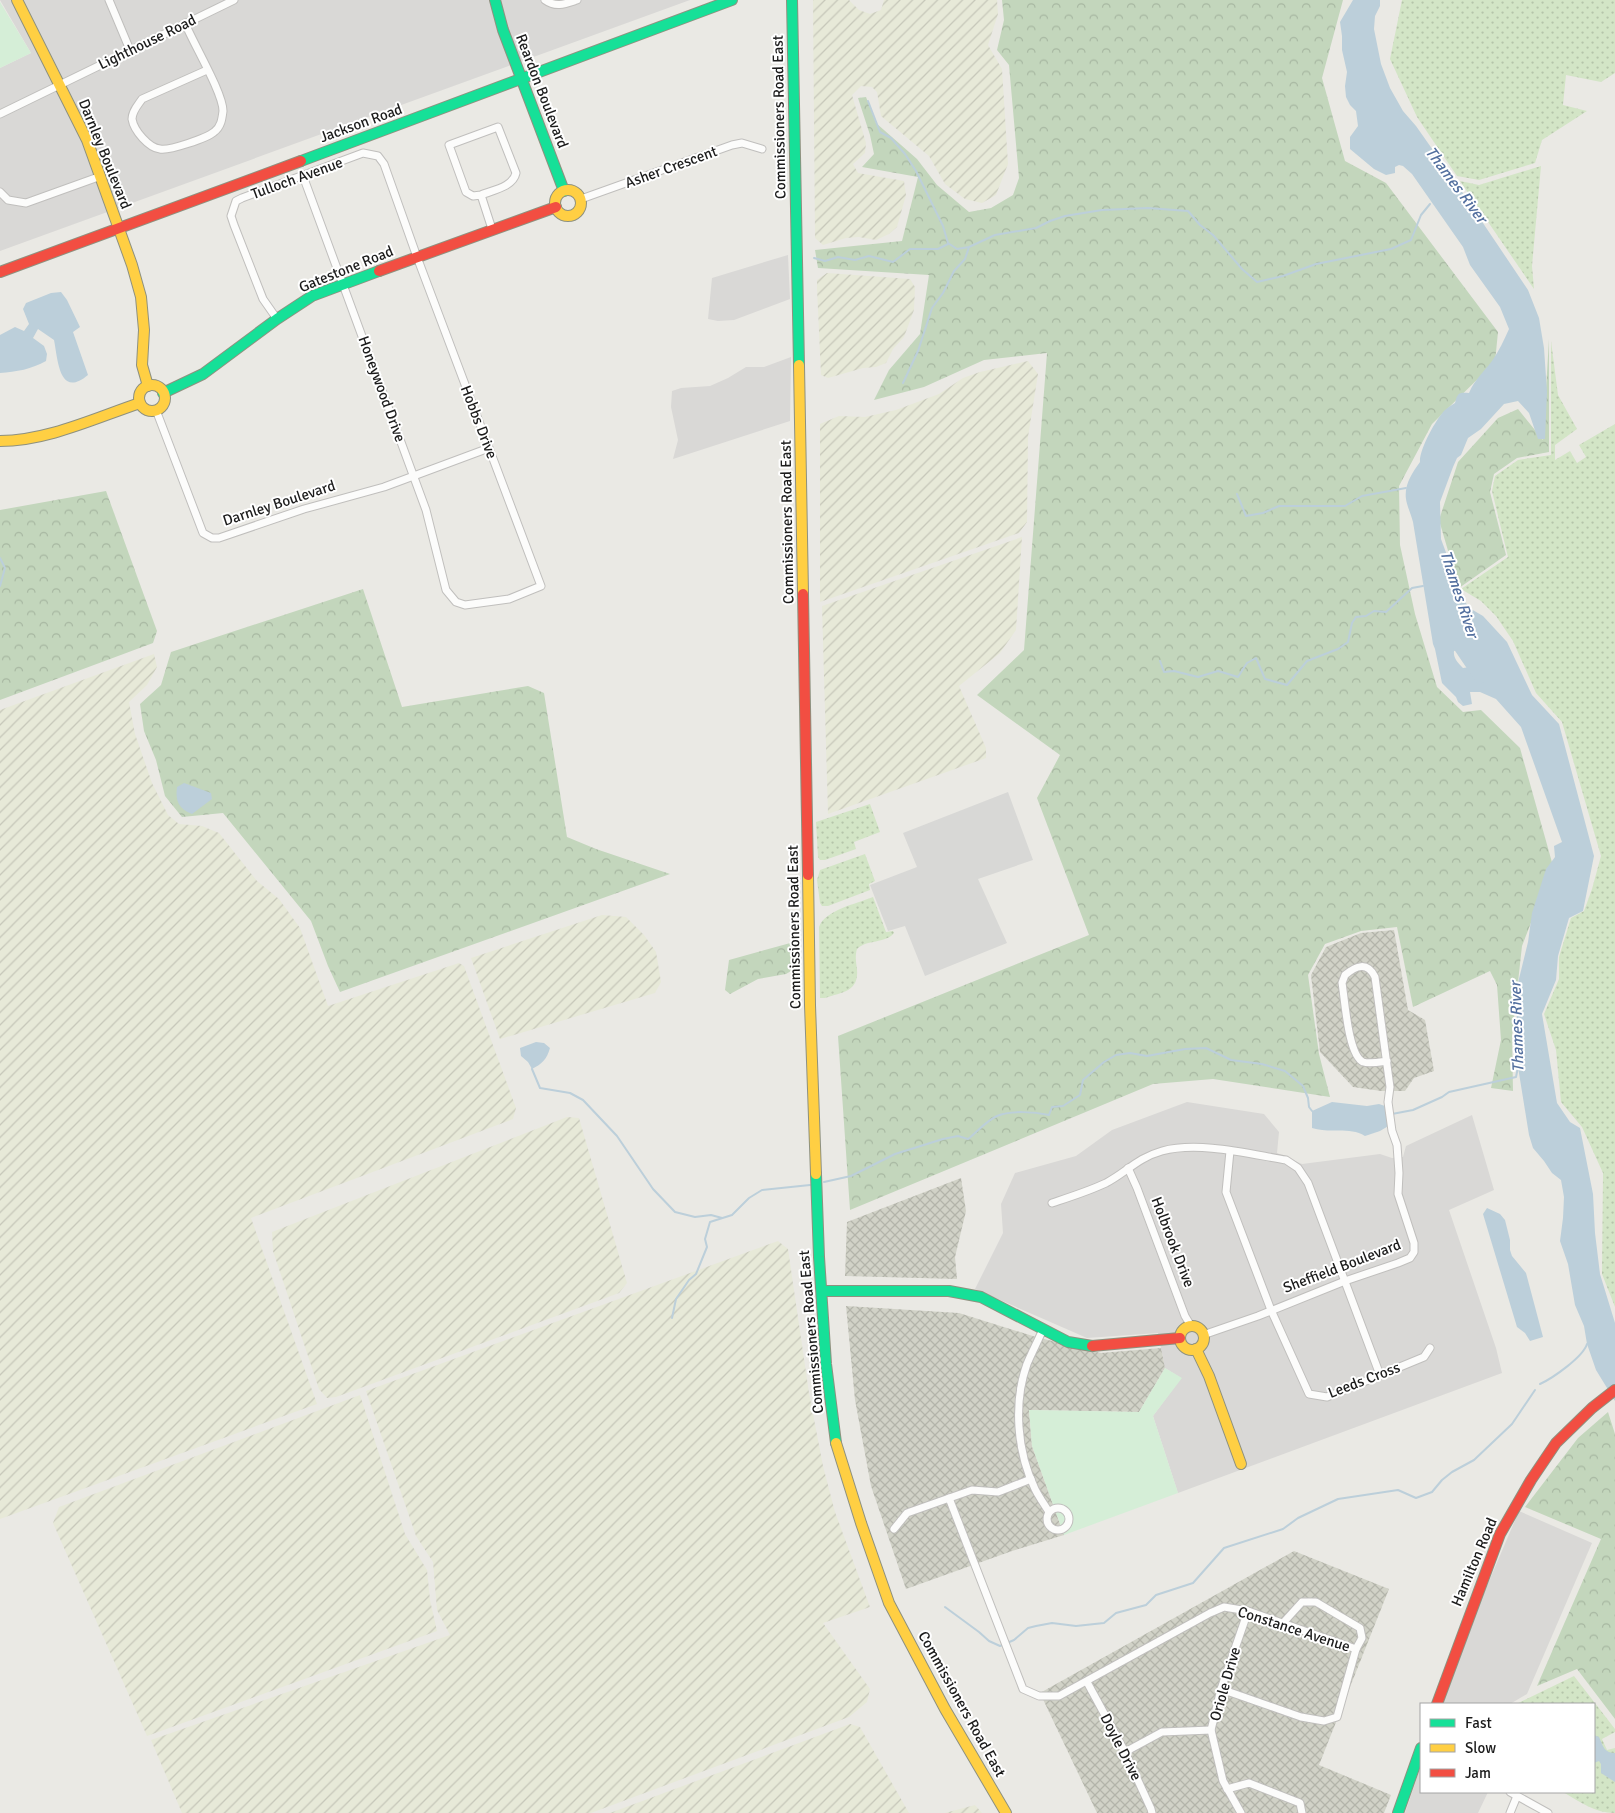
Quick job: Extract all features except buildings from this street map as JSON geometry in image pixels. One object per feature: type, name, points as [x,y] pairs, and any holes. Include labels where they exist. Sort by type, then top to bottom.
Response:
[{"type":"main road","name":"Darnley Boulevard","points":[[17,0],[87,140],[132,265],[141,297],[144,330],[142,365],[148,386]]},
{"type":"main road","name":"Reardon Boulevard","points":[[495,0],[503,30],[521,80],[564,191]]},
{"type":"main road","name":"Jackson Road","points":[[0,272],[732,0]]},
{"type":"main road","name":"Commissioners Road East","points":[[792,0],[810,996],[818,1257],[826,1364],[836,1442],[860,1523],[890,1603],[945,1709],[1006,1813]]},
{"type":"main road","points":[[564,191],[574,191],[581,199],[579,210],[573,215],[563,214],[556,207],[556,199],[564,191]]},
{"type":"main road","name":"Gatestone Road","points":[[164,393],[203,374],[277,318],[312,296],[556,207]]},
{"type":"main road","points":[[148,386],[159,387],[164,393],[164,401],[160,408],[156,410],[148,411],[140,403],[141,391],[148,386]]},
{"type":"main road","points":[[0,441],[21,441],[40,437],[140,403]]},
{"type":"main road","points":[[822,1291],[952,1291],[981,1297],[1068,1342],[1095,1346],[1180,1338]]},
{"type":"main road","points":[[1191,1326],[1200,1329],[1203,1335],[1202,1345],[1196,1349],[1187,1349],[1182,1344],[1180,1338],[1182,1331],[1191,1326]]},
{"type":"main road","points":[[1196,1349],[1241,1464]]},
{"type":"main road","name":"Hamilton Road","points":[[1437,1703],[1500,1534],[1531,1480],[1556,1442],[1615,1390]]},
{"type":"main road","points":[[1398,1813],[1420,1751]]},
{"type":"street","points":[[109,0],[130,50]]},
{"type":"street","name":"Lighthouse Road","points":[[0,114],[234,0]]},
{"type":"street","points":[[545,0],[559,6],[577,0]]},
{"type":"street","points":[[185,23],[222,100],[221,123],[214,132],[174,148],[161,150],[146,142],[138,133],[132,119],[135,108],[142,99],[207,70]]},
{"type":"street","points":[[498,127],[516,173],[510,183],[481,195],[473,196],[466,192],[449,145],[498,127]]},
{"type":"street","name":"Asher Crescent","points":[[581,199],[732,145],[742,143],[762,149]]},
{"type":"street","name":"Tulloch Avenue","points":[[277,318],[262,299],[234,225],[232,209],[236,202],[242,198],[363,153],[378,156],[384,164],[417,257]]},
{"type":"street","points":[[0,192],[8,200],[26,203],[101,176]]},
{"type":"street","name":"Honeywood Drive","points":[[302,176],[426,510],[446,590],[456,602]]},
{"type":"street","points":[[481,195],[492,229]]},
{"type":"street","name":"Hobbs Drive","points":[[417,257],[542,586],[509,599],[465,605],[456,602]]},
{"type":"street","name":"Darnley Boulevard","points":[[156,410],[203,533],[212,538],[219,538],[304,509],[384,487],[489,448]]},
{"type":"street","points":[[1359,967],[1366,967],[1371,970],[1374,977],[1387,1062],[1365,1062],[1357,1058],[1352,1046],[1342,983],[1345,975],[1359,967]]},
{"type":"street","name":"Sheffield Boulevard","points":[[1203,1335],[1410,1258],[1414,1252],[1414,1243],[1398,1194],[1397,1145],[1392,1131],[1388,1102],[1390,1087],[1387,1062]]},
{"type":"street","points":[[1052,1203],[1105,1183],[1139,1160],[1163,1151],[1196,1148],[1230,1151],[1286,1160],[1298,1168],[1308,1183],[1380,1375]]},
{"type":"street","points":[[1230,1151],[1226,1192],[1271,1310]]},
{"type":"street","name":"Holbrook Drive","points":[[1128,1168],[1185,1316],[1191,1326]]},
{"type":"street","name":"Leeds Cross","points":[[1271,1310],[1309,1394],[1327,1397],[1424,1358],[1430,1348]]},
{"type":"street","points":[[1044,1329],[1027,1364],[1019,1398],[1020,1436],[1025,1462],[1031,1479],[1049,1512]]},
{"type":"street","points":[[894,1529],[907,1512],[972,1490],[998,1492],[1031,1479]]},
{"type":"street","name":"Constance Avenue","points":[[949,1498],[1023,1689],[1039,1696],[1059,1696],[1210,1613],[1224,1608],[1248,1611],[1356,1649],[1337,1717],[1324,1721],[1301,1717],[1221,1689]]},
{"type":"street","points":[[1283,1623],[1302,1602],[1316,1602],[1360,1628],[1362,1638],[1356,1649]]},
{"type":"street","name":"Oriole Drive","points":[[1241,1813],[1222,1782],[1211,1730],[1221,1689],[1248,1611]]},
{"type":"street","name":"Doyle Drive","points":[[1087,1682],[1125,1752],[1152,1813]]},
{"type":"street","points":[[1125,1752],[1162,1732],[1211,1730]]},
{"type":"street","points":[[1227,1790],[1249,1783],[1300,1803],[1302,1813]]},
{"type":"street","points":[[1512,1793],[1548,1813]]},
{"type":"street","points":[[1510,1813],[1517,1796]]},
{"type":"shaded area","points":[[0,0],[690,0],[0,251],[0,68],[31,53]]},
{"type":"shaded area","points":[[788,255],[790,299],[734,320],[718,321],[708,319],[712,278]]},
{"type":"shaded area","points":[[791,357],[790,421],[673,459],[678,440],[671,407],[672,391],[681,388],[710,386],[746,367],[764,367]]},
{"type":"shaded area","points":[[1008,792],[1033,860],[978,879],[1007,943],[925,976],[905,926],[888,931],[870,885],[917,867],[903,833]]},
{"type":"shaded area","points":[[1394,930],[1408,1010],[1425,1020],[1434,1071],[1414,1078],[1405,1091],[1381,1091],[1353,1087],[1320,1052],[1311,975],[1326,947],[1361,933]]},
{"type":"shaded area","points":[[1187,1102],[1264,1114],[1279,1132],[1277,1153],[1302,1164],[1380,1154],[1392,1158],[1403,1157],[1406,1146],[1472,1115],[1494,1190],[1449,1210],[1496,1348],[1502,1373],[1178,1493],[1153,1416],[1181,1378],[1165,1368],[1158,1333],[1087,1338],[975,1289],[1003,1233],[1001,1204],[1015,1173],[1076,1156],[1112,1130]]},
{"type":"shaded area","points":[[961,1178],[966,1211],[955,1257],[957,1279],[845,1276],[847,1222]]},
{"type":"shaded area","points":[[846,1306],[959,1313],[1036,1337],[1101,1353],[1161,1348],[1165,1368],[1139,1412],[1029,1410],[1032,1446],[1064,1535],[1012,1551],[906,1589],[871,1486],[855,1400]]},
{"type":"shaded area","points":[[1519,1511],[1592,1543],[1527,1694],[1512,1703],[1443,1703],[1472,1621]]},
{"type":"shaded area","points":[[1294,1551],[1389,1589],[1319,1765],[1391,1795],[1384,1813],[1097,1813],[1040,1693]]},
{"type":"shaded area","points":[[1420,1769],[1420,1793],[1488,1793],[1478,1813],[1405,1813]]},
{"type":"green space","points":[[813,0],[849,0],[859,10],[870,14],[881,10],[884,0],[997,0],[998,14],[988,45],[1002,69],[1008,164],[996,195],[982,203],[965,199],[945,184],[929,156],[881,116],[877,92],[872,87],[861,86],[852,95],[866,143],[865,153],[853,164],[858,173],[904,181],[906,195],[897,227],[889,234],[876,240],[859,237],[846,238],[823,245],[815,238]]},
{"type":"green space","points":[[1002,0],[1343,0],[1322,78],[1345,161],[1386,183],[1498,332],[1495,362],[1432,424],[1399,486],[1400,545],[1415,614],[1437,687],[1463,712],[1481,710],[1520,748],[1553,866],[1522,946],[1512,1036],[1513,1091],[1491,1088],[1501,1040],[1497,985],[1490,971],[1413,1007],[1397,927],[1361,931],[1325,944],[1308,975],[1319,1054],[1330,1097],[1213,1079],[1153,1084],[850,1210],[838,1036],[1089,935],[1037,798],[1060,755],[977,695],[1024,650],[1047,353],[984,360],[924,387],[874,400],[889,370],[920,334],[929,275],[818,268],[815,250],[902,241],[918,177],[862,167],[874,154],[858,98],[866,97],[876,123],[917,159],[937,185],[969,212],[991,208],[1013,195],[1019,178],[1009,65],[997,50],[1004,20]]},
{"type":"green space","points":[[1402,0],[1615,0],[1615,73],[1601,82],[1566,75],[1563,105],[1587,111],[1542,140],[1535,163],[1479,180],[1457,176],[1417,117],[1390,59]]},
{"type":"green space","points":[[0,2],[31,53],[0,68]]},
{"type":"green space","points":[[1541,166],[1532,266],[1534,289],[1460,181],[1479,185]]},
{"type":"green space","points":[[827,273],[910,279],[915,287],[914,310],[904,337],[893,349],[886,363],[828,378],[821,375],[817,280]]},
{"type":"green space","points":[[1549,339],[1549,452],[1517,458],[1494,474],[1490,492],[1506,555],[1459,588],[1439,520],[1458,462],[1498,418],[1518,409],[1543,440]]},
{"type":"green space","points":[[1551,341],[1558,395],[1577,429],[1555,445],[1555,460],[1570,451],[1577,463],[1586,457],[1579,445],[1615,424],[1615,1307],[1602,1274],[1603,1173],[1582,1127],[1561,1102],[1556,1050],[1544,1014],[1559,979],[1559,957],[1571,918],[1584,911],[1601,856],[1562,722],[1536,693],[1513,641],[1496,616],[1481,601],[1461,589],[1508,557],[1492,491],[1495,476],[1518,460],[1551,455]]},
{"type":"green space","points":[[1028,361],[1038,374],[1028,437],[1027,522],[1019,533],[820,602],[820,424],[839,416],[865,417],[896,410],[939,394],[963,378],[980,372]]},
{"type":"green space","points":[[106,491],[157,631],[153,643],[0,700],[0,510]]},
{"type":"green space","points":[[1022,537],[1016,630],[1000,653],[959,686],[986,748],[986,758],[828,814],[822,606]]},
{"type":"green space","points":[[363,589],[402,707],[528,686],[544,693],[567,837],[670,874],[340,992],[311,921],[223,813],[182,817],[165,796],[156,760],[144,731],[140,704],[161,685],[171,652]]},
{"type":"green space","points":[[154,654],[157,667],[147,685],[129,702],[135,734],[152,783],[168,815],[179,824],[202,826],[219,833],[257,881],[279,899],[300,928],[328,1006],[459,963],[464,966],[516,1108],[513,1119],[251,1218],[317,1404],[0,1519],[0,710]]},
{"type":"green space","points":[[870,804],[880,832],[854,842],[856,849],[820,860],[818,857],[816,822]]},
{"type":"green space","points":[[865,854],[875,881],[869,884],[870,890],[828,906],[822,906],[817,880],[820,870]]},
{"type":"green space","points":[[873,897],[886,932],[893,931],[894,933],[886,939],[866,944],[857,949],[857,977],[852,987],[843,992],[820,998],[819,927],[822,921],[834,912]]},
{"type":"green space","points":[[602,915],[626,917],[644,935],[656,952],[661,982],[655,993],[500,1039],[471,958]]},
{"type":"green space","points":[[794,942],[791,971],[786,974],[758,979],[730,994],[725,990],[729,960]]},
{"type":"green space","points":[[567,1117],[579,1118],[627,1283],[619,1293],[336,1397],[327,1398],[319,1389],[273,1251],[272,1232]]},
{"type":"green space","points":[[778,1241],[788,1249],[809,1393],[823,1466],[835,1512],[870,1607],[823,1623],[870,1689],[867,1702],[849,1717],[591,1813],[182,1813],[151,1740],[450,1635],[437,1610],[433,1562],[416,1536],[366,1391]]},
{"type":"green space","points":[[1165,1368],[1182,1378],[1153,1416],[1178,1493],[1064,1535],[1032,1446],[1029,1410],[1139,1412]]},
{"type":"green space","points":[[360,1395],[405,1534],[427,1570],[430,1600],[437,1631],[147,1736],[53,1523],[59,1507]]},
{"type":"green space","points":[[1608,1412],[1615,1434],[1615,1719],[1577,1669],[1537,1686],[1601,1539],[1525,1507],[1578,1438]]},
{"type":"green space","points":[[1574,1676],[1595,1703],[1518,1703]]},
{"type":"green space","points":[[1595,1703],[1615,1729],[1615,1732],[1602,1739],[1607,1750],[1615,1748],[1615,1813],[1594,1809],[1565,1793],[1595,1793]]},
{"type":"green space","points":[[850,1724],[860,1727],[909,1813],[610,1813]]},
{"type":"green space","points":[[975,1805],[982,1813],[945,1813]]},
{"type":"water","points":[[1353,0],[1380,0],[1380,6],[1375,16],[1374,29],[1381,64],[1390,88],[1403,111],[1416,126],[1454,180],[1528,290],[1539,318],[1544,348],[1547,392],[1545,439],[1538,439],[1529,413],[1518,401],[1504,404],[1481,429],[1468,438],[1461,455],[1457,458],[1453,467],[1440,502],[1441,539],[1459,595],[1471,609],[1483,616],[1507,642],[1532,695],[1559,724],[1594,856],[1583,911],[1569,918],[1558,956],[1556,980],[1542,1014],[1557,1103],[1570,1122],[1580,1128],[1593,1194],[1600,1274],[1615,1323],[1615,1401],[1596,1370],[1587,1344],[1584,1326],[1575,1305],[1568,1264],[1560,1241],[1564,1197],[1561,1180],[1552,1173],[1533,1148],[1529,1135],[1518,1067],[1519,1052],[1515,1047],[1518,1032],[1515,995],[1528,942],[1532,913],[1546,869],[1555,857],[1554,846],[1562,842],[1521,727],[1496,699],[1480,692],[1470,692],[1472,704],[1463,706],[1442,683],[1433,644],[1413,522],[1406,499],[1407,484],[1420,462],[1422,450],[1433,427],[1441,414],[1455,403],[1459,394],[1469,393],[1495,357],[1509,329],[1500,307],[1470,265],[1463,247],[1412,174],[1399,165],[1395,167],[1395,173],[1386,175],[1374,169],[1350,149],[1350,137],[1358,126],[1356,111],[1346,97],[1347,72],[1342,50],[1340,22]],"holes":[[[1458,650],[1473,661],[1477,666],[1463,668],[1454,656],[1454,651]]]},
{"type":"water","points":[[61,292],[80,327],[73,332],[88,375],[78,381],[71,382],[66,380],[59,366],[54,340],[38,329],[33,338],[44,346],[47,354],[46,361],[24,370],[0,373],[0,335],[15,327],[24,331],[29,324],[23,309],[26,303],[51,293]]},
{"type":"water","points":[[184,783],[211,793],[212,799],[192,814],[184,810],[177,800],[177,787]]},
{"type":"water","points":[[536,1042],[544,1043],[550,1048],[544,1061],[532,1069],[521,1056],[520,1048]]},
{"type":"water","points":[[1332,1102],[1367,1106],[1379,1104],[1388,1107],[1390,1125],[1365,1136],[1352,1131],[1312,1128],[1312,1111]]},
{"type":"water","points":[[1487,1208],[1500,1214],[1505,1220],[1510,1240],[1510,1250],[1512,1256],[1526,1273],[1543,1337],[1530,1341],[1525,1333],[1517,1327],[1483,1214]]},
{"type":"water","points":[[1595,1735],[1599,1737],[1608,1752],[1615,1753],[1615,1782],[1601,1773],[1599,1761],[1595,1763]]},
{"type":"waterway","points":[[868,101],[880,132],[891,138],[905,154],[916,171],[943,226],[948,243],[957,249],[969,247],[995,235],[1036,228],[1065,216],[1102,210],[1148,208],[1188,211],[1200,225],[1213,235],[1242,269],[1257,282],[1283,276],[1316,264],[1391,249],[1411,240],[1421,215],[1430,204]]},
{"type":"waterway","points":[[814,258],[825,261],[838,257],[855,260],[869,256],[893,262],[910,249],[938,249],[948,244]]},
{"type":"waterway","points":[[903,383],[918,351],[932,308],[943,293],[954,271],[965,259],[969,247]]},
{"type":"waterway","points":[[1237,494],[1246,516],[1263,513],[1279,506],[1345,506],[1362,496],[1406,488]]},
{"type":"waterway","points":[[0,558],[5,568],[0,586]]},
{"type":"waterway","points":[[1160,661],[1164,672],[1174,671],[1198,677],[1218,671],[1238,677],[1247,663],[1256,658],[1265,679],[1287,685],[1307,661],[1338,649],[1348,642],[1352,623],[1356,617],[1366,616],[1374,611],[1386,612],[1412,588],[1423,586]]},
{"type":"waterway","name":"Thames River","points":[[1457,644],[1480,678]]},
{"type":"waterway","points":[[824,1182],[851,1176],[895,1154],[943,1139],[958,1136],[968,1139],[989,1121],[1002,1114],[1023,1112],[1049,1115],[1052,1107],[1063,1106],[1080,1095],[1083,1080],[1104,1062],[1116,1055],[1130,1053],[1147,1056],[1185,1049],[1206,1048],[1231,1060],[1262,1064],[1285,1071],[1303,1086],[1312,1111]]},
{"type":"waterway","points":[[1392,1114],[1413,1110],[1449,1092],[1516,1077],[1518,1067]]},
{"type":"waterway","points":[[532,1069],[540,1088],[570,1093],[583,1100],[617,1136],[653,1189],[675,1212],[695,1217],[711,1215],[722,1218]]},
{"type":"waterway","points":[[672,1318],[676,1299],[689,1280],[696,1274],[707,1247],[705,1239],[710,1222],[732,1215],[749,1198],[762,1190],[810,1185]]},
{"type":"waterway","points":[[1540,1384],[1574,1361],[1587,1344]]},
{"type":"waterway","points":[[945,1607],[989,1641],[1000,1646],[1014,1640],[1028,1628],[1036,1626],[1052,1623],[1076,1626],[1104,1623],[1116,1613],[1146,1605],[1156,1595],[1193,1583],[1224,1548],[1283,1529],[1298,1518],[1338,1499],[1398,1490],[1416,1498],[1432,1492],[1452,1472],[1474,1460],[1512,1424],[1535,1390]]},
{"type":"traffic: fast","points":[[495,0],[503,30],[564,191]]},
{"type":"traffic: fast","points":[[301,161],[732,0]]},
{"type":"traffic: fast","points":[[792,0],[799,365]]},
{"type":"traffic: fast","points":[[163,393],[203,374],[277,319],[312,296],[379,271]]},
{"type":"traffic: fast","points":[[816,1174],[826,1364],[836,1443]]},
{"type":"traffic: fast","points":[[822,1291],[949,1291],[981,1297],[1068,1342],[1092,1346]]},
{"type":"traffic: fast","points":[[1398,1813],[1420,1751]]},
{"type":"traffic: slow","points":[[17,0],[87,140],[132,265],[141,297],[144,330],[142,365],[148,386]]},
{"type":"traffic: slow","points":[[568,190],[577,194],[581,203],[577,212],[568,216],[559,212],[555,203],[559,194],[568,190]]},
{"type":"traffic: slow","points":[[799,365],[803,594]]},
{"type":"traffic: slow","points":[[152,385],[161,389],[165,398],[161,407],[152,411],[143,407],[139,398],[143,389],[152,385]]},
{"type":"traffic: slow","points":[[0,441],[18,440],[53,433],[140,403]]},
{"type":"traffic: slow","points":[[808,875],[816,1174]]},
{"type":"traffic: slow","points":[[1192,1326],[1200,1330],[1204,1338],[1200,1346],[1192,1350],[1184,1346],[1180,1338],[1184,1330],[1192,1326]]},
{"type":"traffic: slow","points":[[1196,1349],[1209,1376],[1241,1464]]},
{"type":"traffic: slow","points":[[836,1443],[889,1603],[945,1709],[1006,1813]]},
{"type":"traffic: jam","points":[[0,272],[301,161]]},
{"type":"traffic: jam","points":[[379,271],[556,207]]},
{"type":"traffic: jam","points":[[803,594],[808,875]]},
{"type":"traffic: jam","points":[[1092,1346],[1180,1338]]},
{"type":"traffic: jam","points":[[1437,1703],[1500,1534],[1531,1480],[1556,1443],[1592,1408],[1615,1390]]}]
